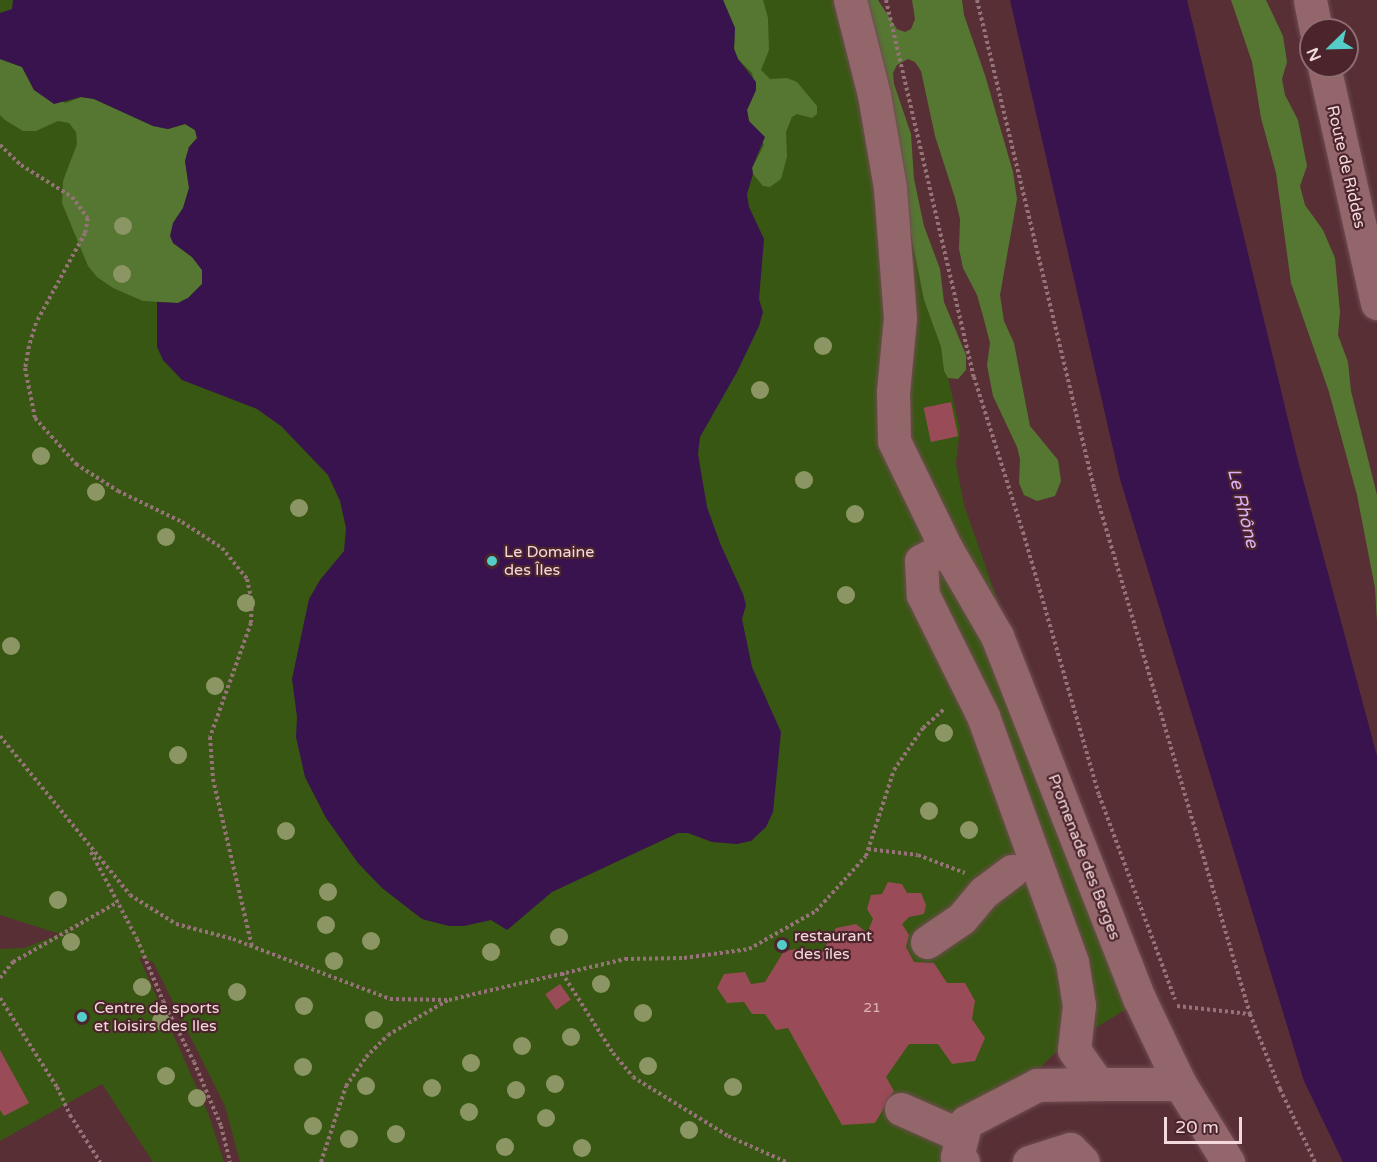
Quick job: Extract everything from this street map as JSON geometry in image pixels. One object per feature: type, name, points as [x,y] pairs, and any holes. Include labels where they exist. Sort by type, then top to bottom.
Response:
[{"type":"street","name":"Promenade des Berges","points":[[850,0],[874,95],[890,188],[900,318],[893,392],[894,441],[946,548],[997,636],[1139,998],[1180,1083],[1228,1162]]},
{"type":"street","points":[[1310,0],[1314,18]]},
{"type":"street","name":"Route de Riddes","points":[[1327,78],[1377,303]]},
{"type":"street","points":[[946,548],[921,561],[923,595],[983,716],[1072,962],[1079,1005],[1074,1050],[1098,1084]]},
{"type":"street","points":[[927,942],[962,918],[1002,879]]},
{"type":"street","points":[[902,1109],[963,1149],[966,1122],[1037,1085],[1180,1083]]},
{"type":"street","points":[[1029,1162],[1070,1149],[1083,1162]]},
{"type":"path","points":[[886,0],[974,377],[1023,532],[1099,795],[1181,1016]]},
{"type":"path","points":[[976,0],[1094,488],[1250,1014],[1280,1089],[1315,1162]]},
{"type":"path","points":[[0,145],[21,165],[72,197],[88,218],[85,233],[36,323],[29,346],[25,368],[35,418],[76,464],[118,490],[182,522],[222,548],[247,579],[252,602],[250,624],[210,737],[213,779],[252,947]]},
{"type":"path","points":[[0,736],[130,895],[176,924],[252,947],[390,999],[449,1000],[625,959],[684,958],[749,949],[816,910],[866,856],[894,770],[923,728],[945,708]]},
{"type":"path","points":[[86,843],[118,902],[203,1083],[221,1126],[230,1162]]},
{"type":"path","points":[[868,849],[891,850],[935,859],[1002,879]]},
{"type":"path","points":[[0,978],[13,962],[118,902]]},
{"type":"path","points":[[562,973],[613,1053],[633,1077],[728,1136],[786,1162]]},
{"type":"path","points":[[0,998],[57,1087],[70,1115],[100,1162]]},
{"type":"path","points":[[321,1162],[346,1086],[366,1057],[388,1035],[449,1000]]},
{"type":"path","points":[[1177,1006],[1250,1014]]},
{"type":"green space","name":"Le Domaine des Îles","points":[[0,0],[846,0],[906,210],[924,300],[941,347],[944,371],[948,378],[960,429],[956,463],[964,505],[1003,616],[1146,997],[1056,1052],[944,1162],[240,1162],[225,1106],[153,962],[139,957],[208,1113],[224,1162],[153,1162],[102,1084],[0,1141],[0,949],[24,948],[60,934],[0,915]]},
{"type":"green space","points":[[723,0],[763,0],[768,18],[769,50],[761,70],[770,79],[787,78],[797,82],[817,106],[817,114],[812,118],[797,114],[792,117],[786,132],[787,157],[781,179],[770,187],[763,186],[753,174],[752,168],[764,145],[749,121],[747,110],[756,90],[752,73],[738,59],[734,48],[735,28]]},
{"type":"green space","points":[[846,0],[878,0],[897,29],[905,32],[911,29],[915,19],[912,0],[962,0],[964,15],[985,75],[1013,172],[1017,199],[1000,295],[1004,321],[1014,343],[1030,426],[1058,460],[1061,481],[1055,496],[1037,501],[1024,495],[1019,483],[1020,459],[1017,447],[993,396],[987,365],[990,343],[983,316],[977,295],[963,268],[959,249],[960,219],[955,198],[935,136],[921,71],[915,62],[908,59],[897,65],[893,73],[894,84],[911,134],[914,179],[924,226],[940,269],[944,302],[966,355],[966,370],[958,379],[948,378],[944,371],[941,347],[924,300],[906,210]]},
{"type":"green space","points":[[1231,0],[1266,0],[1283,36],[1287,62],[1282,79],[1285,95],[1298,120],[1307,166],[1300,186],[1305,205],[1323,230],[1335,258],[1340,312],[1338,335],[1348,362],[1351,391],[1377,495],[1377,622],[1375,588],[1357,495],[1329,392],[1291,283],[1276,173],[1261,118],[1252,62]]},
{"type":"green space","points":[[0,59],[22,67],[34,90],[66,103],[81,97],[94,99],[153,126],[168,129],[185,124],[195,130],[197,138],[189,147],[185,161],[189,188],[183,208],[173,223],[173,243],[192,257],[202,270],[202,284],[188,298],[178,303],[143,301],[113,288],[97,277],[88,266],[62,203],[63,181],[77,144],[76,132],[69,123],[58,121],[36,131],[23,131],[5,120],[0,115]]},
{"type":"water","points":[[13,0],[723,0],[735,28],[734,49],[738,59],[756,82],[756,90],[747,110],[749,121],[765,137],[752,168],[753,174],[747,194],[749,207],[764,239],[759,299],[763,312],[759,326],[737,372],[700,437],[698,454],[707,507],[746,605],[742,619],[752,667],[781,732],[773,812],[766,827],[751,841],[737,844],[712,842],[688,833],[678,833],[552,892],[507,930],[491,920],[464,926],[449,926],[422,919],[382,888],[358,863],[326,818],[305,777],[296,737],[297,717],[292,679],[309,599],[320,580],[344,551],[346,528],[340,501],[328,475],[281,426],[257,409],[182,380],[163,360],[157,347],[157,302],[178,303],[188,298],[202,284],[202,270],[192,257],[173,243],[170,236],[173,223],[183,208],[189,188],[185,161],[189,147],[197,138],[195,130],[185,124],[168,129],[153,126],[94,99],[81,97],[54,104],[34,90],[22,67],[0,59],[0,13],[12,9]]},
{"type":"water","name":"Le Rhône","points":[[1010,0],[1187,0],[1297,457],[1377,756],[1377,1162],[1343,1162],[1304,1081],[1120,479]]},
{"type":"building","points":[[951,402],[958,436],[931,442],[924,408]]},
{"type":"building","points":[[888,882],[902,884],[907,893],[921,893],[926,905],[924,914],[909,917],[902,924],[909,935],[906,947],[914,962],[934,963],[947,983],[965,983],[975,1001],[972,1019],[985,1038],[975,1061],[952,1064],[938,1044],[909,1044],[886,1077],[894,1091],[875,1123],[842,1125],[788,1028],[776,1030],[765,1014],[752,1014],[744,1002],[727,1003],[717,988],[724,974],[745,972],[751,984],[765,982],[784,951],[797,949],[818,959],[836,928],[856,924],[867,933],[873,919],[867,909],[871,895],[882,894]]},
{"type":"building","points":[[560,984],[571,1000],[556,1010],[545,994]]},
{"type":"building","points":[[0,1050],[29,1103],[4,1116],[0,1110]]},
{"type":"place","name":"Le Domaine des Îles","points":[[492,561]]},
{"type":"place","name":"restaurant des îles","points":[[782,945]]},
{"type":"place","name":"Centre de sports et loisirs des Iles","points":[[82,1017]]}]
